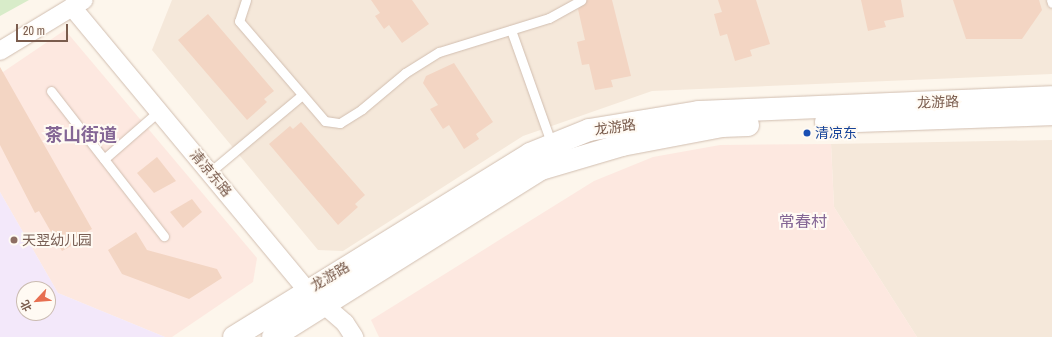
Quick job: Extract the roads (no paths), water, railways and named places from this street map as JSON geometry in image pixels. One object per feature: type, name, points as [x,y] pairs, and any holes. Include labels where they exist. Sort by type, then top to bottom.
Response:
[{"type":"main road","name":"龙游路","points":[[234,337],[307,290],[530,154],[589,130],[699,112],[1052,97]]},
{"type":"main road","name":"龙游路","points":[[273,337],[323,304],[541,169],[579,155],[722,126],[1052,114]]},
{"type":"street","points":[[0,51],[78,3]]},
{"type":"street","name":"清凉东路","points":[[78,3],[159,111],[307,290],[345,323],[354,337]]},
{"type":"lane","points":[[246,0],[239,21],[325,121],[340,123],[362,110],[405,73],[439,52],[549,18],[581,0]]},
{"type":"lane","points":[[511,30],[552,145]]},
{"type":"lane","points":[[51,91],[164,236]]},
{"type":"lane","points":[[210,172],[302,95]]},
{"type":"lane","points":[[104,159],[159,111]]},
{"type":"place","name":"清凉东","points":[[807,133]]},
{"type":"place","name":"天翌幼儿园","points":[[14,240]]},
{"type":"district","name":"茶山街道","points":[[81,135]]},
{"type":"district","name":"常春村","points":[[803,221]]}]
